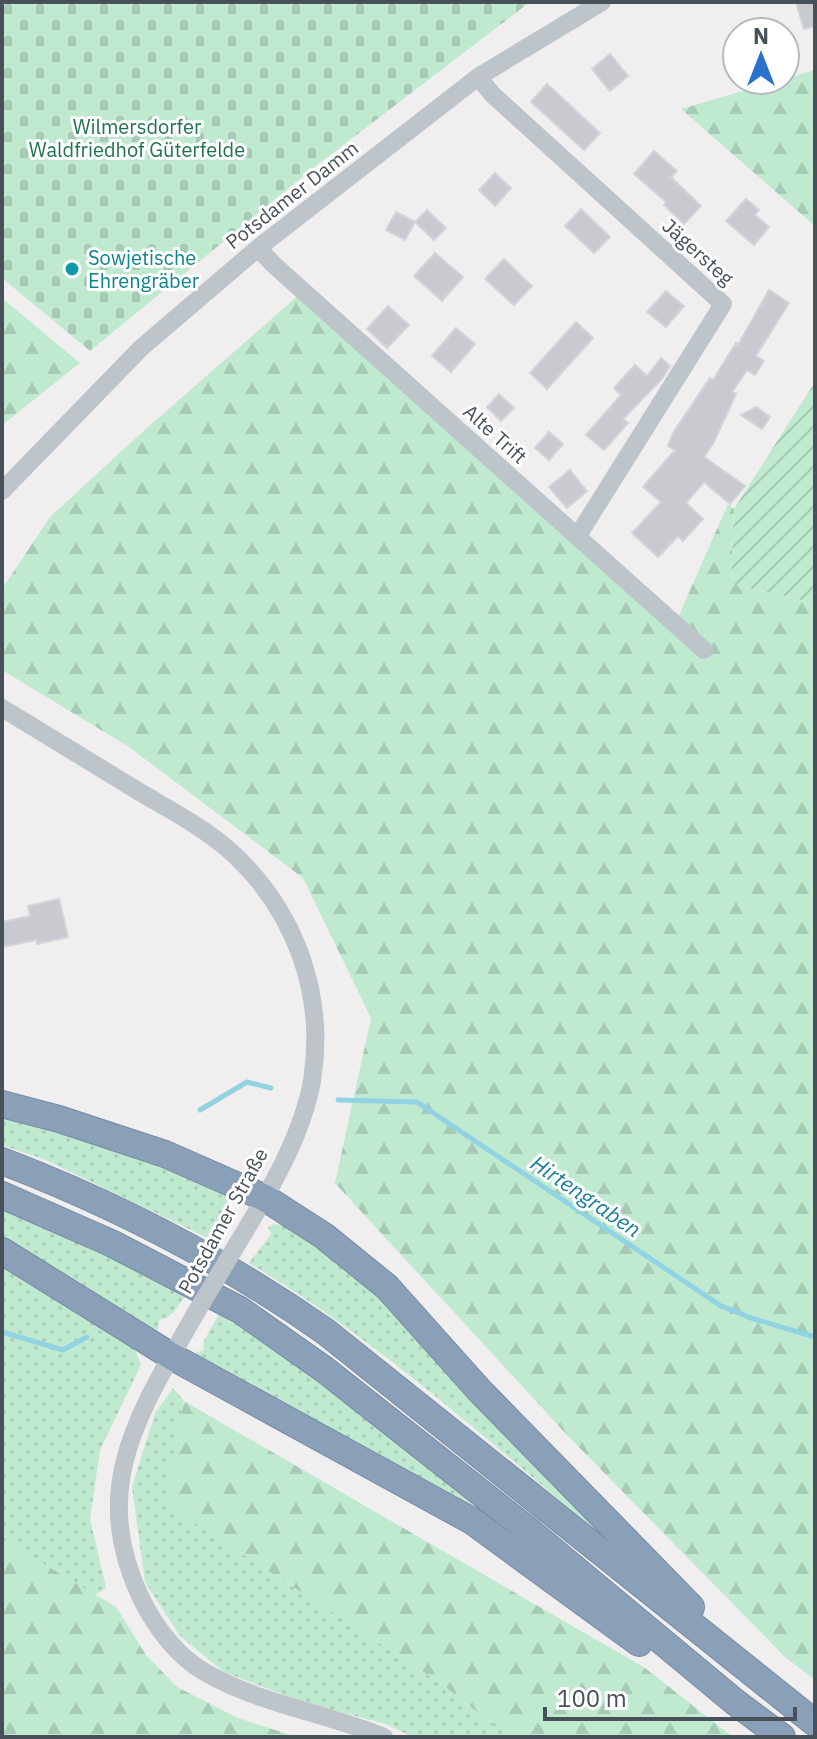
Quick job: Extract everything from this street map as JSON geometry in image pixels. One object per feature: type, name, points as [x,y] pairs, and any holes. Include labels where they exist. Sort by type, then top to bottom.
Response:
[{"type":"highway","points":[[2,1104],[165,1154],[265,1198],[324,1236],[387,1287],[479,1390],[713,1629],[757,1679]]},
{"type":"highway","points":[[2,1161],[106,1204],[201,1253],[326,1332],[815,1723]]},
{"type":"highway","points":[[2,1195],[111,1243],[240,1310],[325,1370],[782,1737]]},
{"type":"highway","points":[[2,1251],[171,1356],[472,1521],[694,1683],[735,1702]]},
{"type":"street","name":"Potsdamer Damm","points":[[2,491],[150,339],[258,248],[478,77],[602,2]]},
{"type":"street","name":"Jägersteg","points":[[478,77],[503,104],[723,304],[577,537]]},
{"type":"street","name":"Alte Trift","points":[[258,248],[704,650]]},
{"type":"street","name":"Potsdamer Straße","points":[[2,708],[189,822],[229,850],[261,884],[289,925],[306,964],[314,1005],[316,1043],[311,1084],[295,1135],[265,1198],[137,1418],[117,1496],[129,1572],[156,1627],[204,1672],[245,1692],[384,1737]]},
{"type":"green space","name":"Wilmersdorfer Waldfriedhof Güterfelde","points":[[2,2],[530,2],[312,169],[90,351],[2,278]]},
{"type":"green space","points":[[815,70],[815,226],[681,109],[726,96],[801,96],[801,74]]},
{"type":"green space","points":[[300,294],[676,622],[728,504],[734,509],[731,584],[815,603],[815,1680],[785,1657],[568,1436],[335,1183],[371,1018],[303,878],[129,747],[2,670],[2,589],[50,517]]},
{"type":"green space","points":[[2,298],[80,363],[2,425]]},
{"type":"green space","points":[[815,382],[815,603],[731,584],[734,509]]},
{"type":"green space","points":[[2,1110],[117,1144],[231,1194],[227,1200],[230,1216],[225,1227],[216,1242],[46,1160],[2,1145]]},
{"type":"green space","points":[[2,1210],[67,1236],[185,1295],[172,1314],[159,1320],[158,1330],[146,1327],[2,1246]]},
{"type":"green space","points":[[286,1225],[345,1260],[613,1545],[391,1361],[249,1263],[271,1234],[268,1227]]},
{"type":"green space","points":[[2,1265],[133,1344],[141,1365],[100,1450],[90,1519],[106,1588],[95,1595],[2,1539]]},
{"type":"green space","points":[[219,1314],[342,1400],[537,1557],[198,1356],[196,1352],[203,1351],[204,1341]]},
{"type":"green space","points":[[173,1388],[184,1401],[165,1503],[439,1682],[509,1737],[413,1737],[386,1724],[299,1701],[224,1672],[180,1636],[145,1582],[132,1487],[155,1413]]},
{"type":"green space","points":[[184,1401],[645,1668],[733,1737],[509,1737],[439,1682],[164,1503]]},
{"type":"green space","points":[[2,1539],[116,1607],[146,1655],[177,1687],[238,1718],[297,1737],[2,1737]]},
{"type":"building","points":[[796,2],[815,2],[815,26],[804,29]]},
{"type":"building","points":[[610,54],[628,76],[610,91],[592,69]]},
{"type":"building","points":[[547,84],[600,133],[584,150],[531,102]]},
{"type":"building","points":[[654,151],[677,171],[671,177],[701,206],[684,224],[664,205],[666,202],[634,174]]},
{"type":"building","points":[[495,173],[511,188],[495,206],[479,190]]},
{"type":"building","points":[[746,199],[759,210],[755,215],[769,227],[754,245],[726,221]]},
{"type":"building","points":[[581,209],[610,237],[594,253],[565,226]]},
{"type":"building","points":[[427,210],[446,228],[434,240],[415,222]]},
{"type":"building","points":[[396,212],[415,222],[405,240],[386,230]]},
{"type":"building","points":[[435,253],[463,277],[442,301],[414,276]]},
{"type":"building","points":[[504,259],[532,286],[514,305],[485,279]]},
{"type":"building","points":[[769,290],[789,303],[756,356],[764,361],[755,375],[747,370],[732,392],[736,394],[704,457],[745,486],[730,504],[704,482],[686,503],[703,519],[683,541],[678,536],[658,557],[632,533],[661,502],[643,487],[675,450],[668,446],[673,433],[710,378],[713,380],[736,343],[738,345]]},
{"type":"building","points":[[666,291],[684,306],[666,327],[647,312]]},
{"type":"building","points":[[388,306],[409,325],[387,348],[367,329]]},
{"type":"building","points":[[576,322],[593,338],[547,389],[530,373]]},
{"type":"building","points":[[456,328],[475,344],[451,372],[432,356]]},
{"type":"building","points":[[661,358],[670,366],[662,379],[623,419],[628,423],[604,450],[586,435],[621,395],[614,388],[635,365],[647,376]]},
{"type":"building","points":[[499,394],[514,408],[501,421],[487,407]]},
{"type":"building","points":[[756,407],[770,417],[762,429],[741,415]]},
{"type":"building","points":[[549,432],[563,444],[549,460],[535,448]]},
{"type":"building","points":[[570,470],[587,491],[567,508],[549,487]]},
{"type":"building","points":[[59,899],[68,937],[2,947],[2,922],[30,916],[28,906]]},
{"type":"waterway","name":"Hirtengraben","points":[[200,1110],[247,1082],[271,1088]]},
{"type":"waterway","name":"Hirtengraben","points":[[338,1100],[417,1102],[721,1306],[815,1337]]},
{"type":"waterway","name":"Hirtengraben","points":[[2,1332],[63,1350],[87,1337]]},
{"type":"place","name":"Sowjetische Ehrengräber","points":[[72,269]]}]
